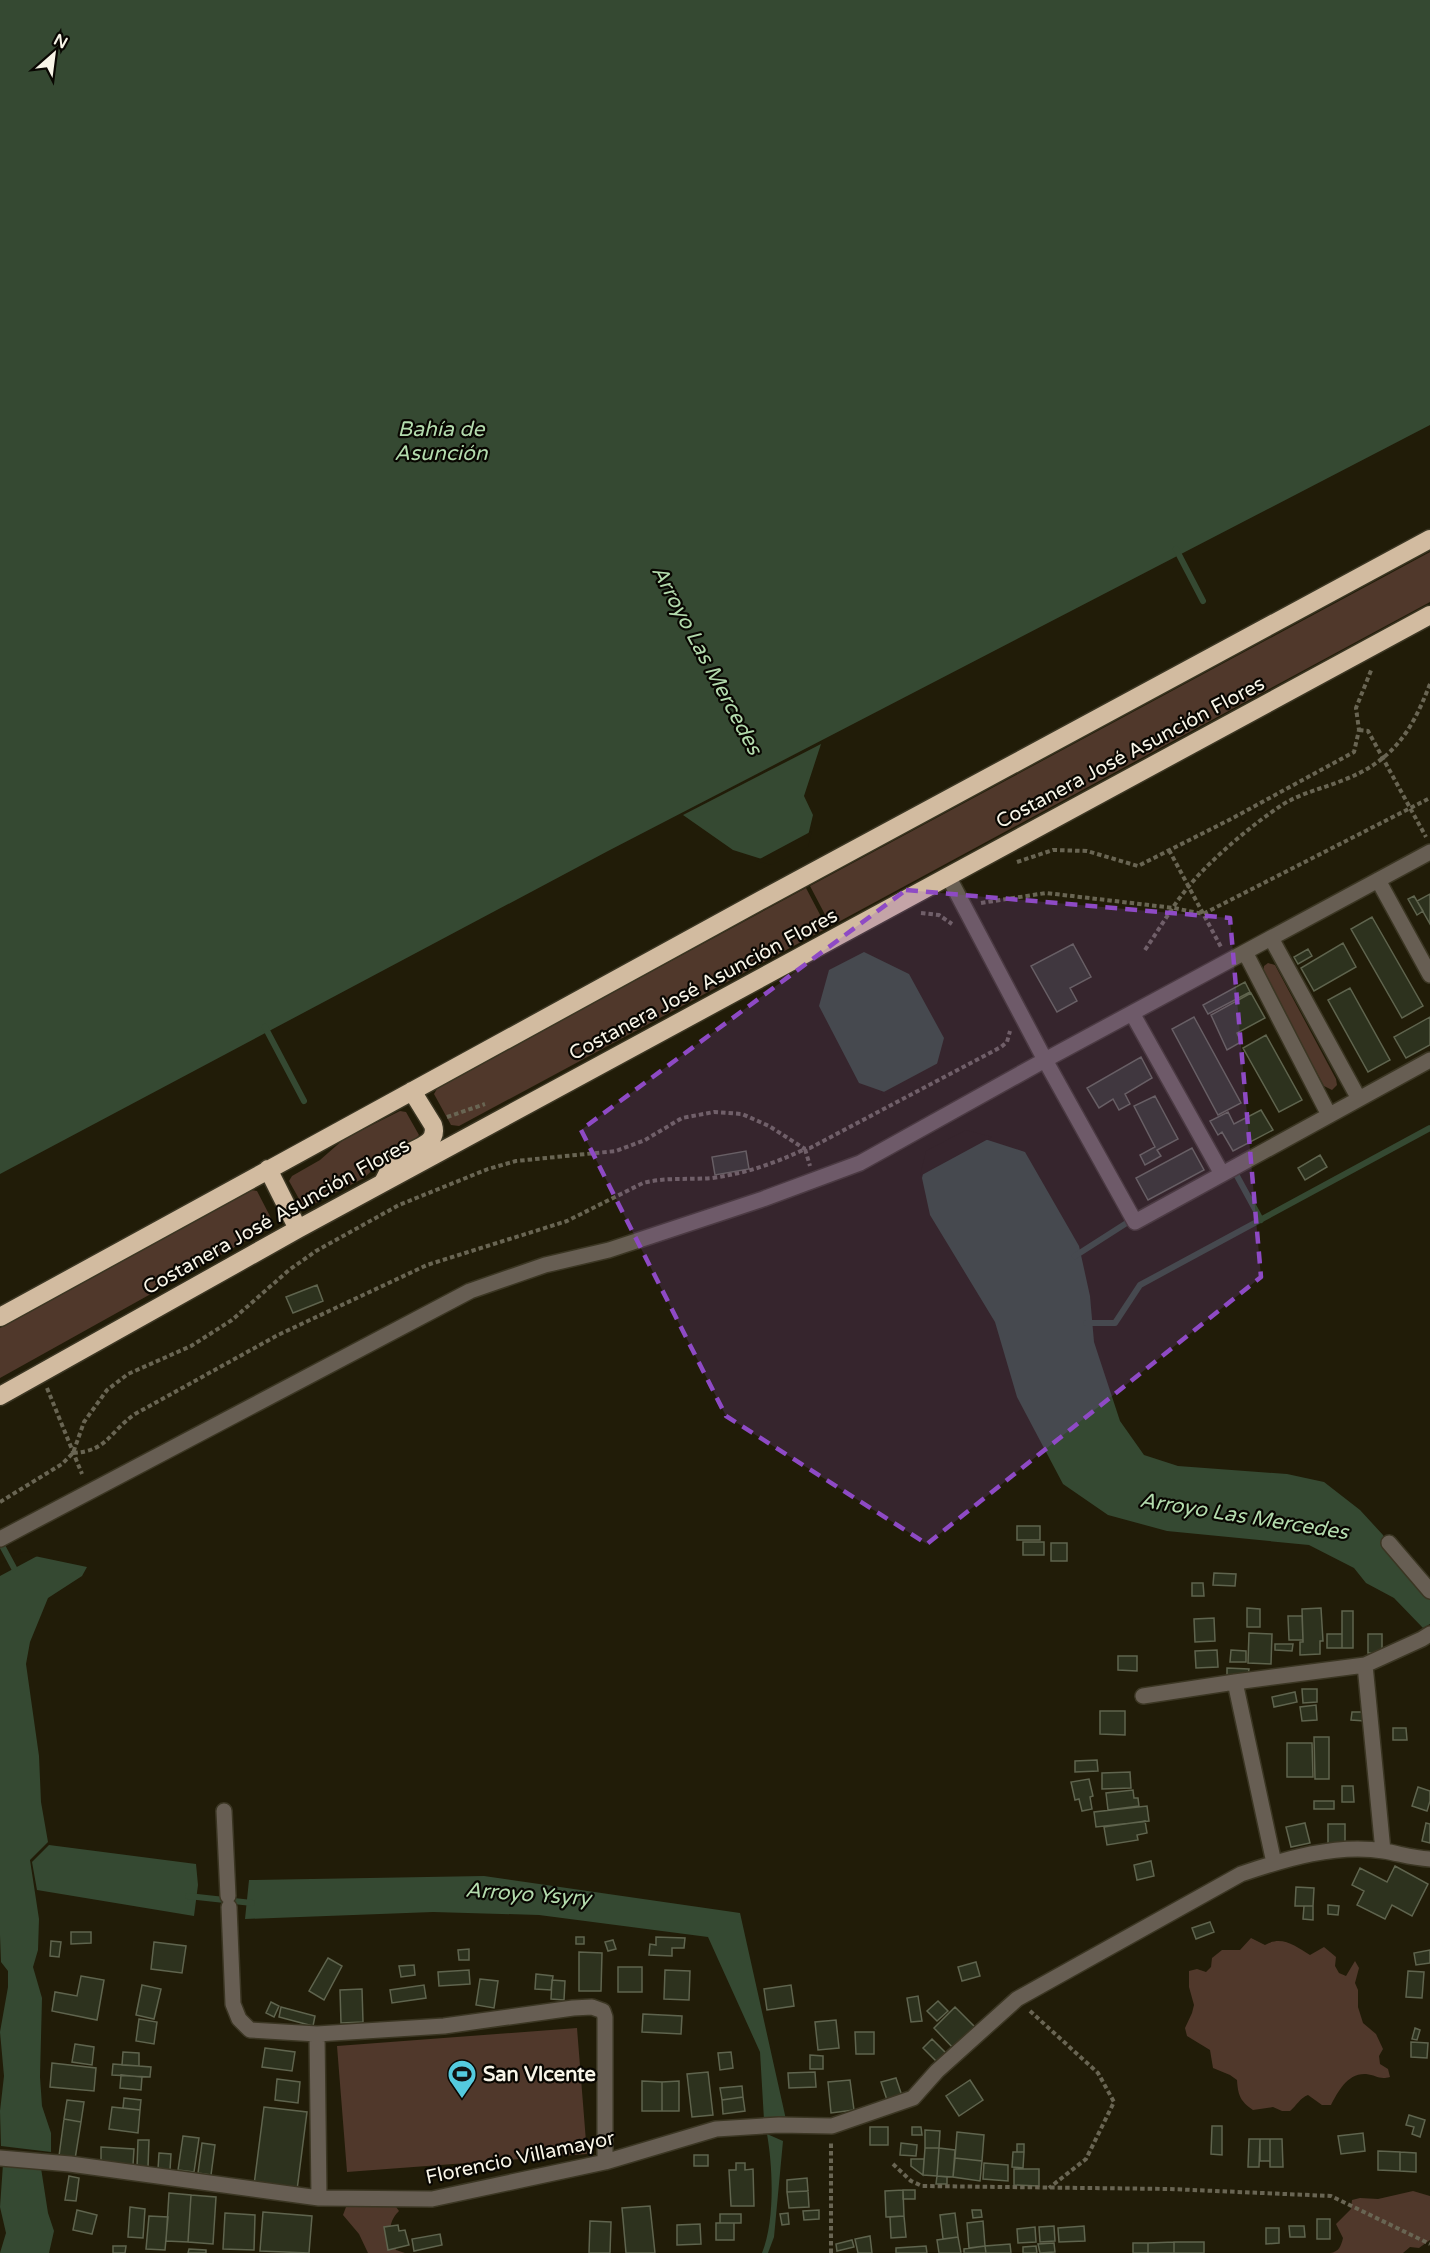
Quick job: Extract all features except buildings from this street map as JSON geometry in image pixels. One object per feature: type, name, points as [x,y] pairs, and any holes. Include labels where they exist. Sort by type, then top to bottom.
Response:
[{"type":"highway","points":[[0,1317],[763,899],[1430,539]]},
{"type":"highway","name":"Costanera José Asunción Flores","points":[[0,1396],[384,1182],[1430,615]]},
{"type":"highway","points":[[384,1182],[395,1161],[428,1142],[433,1136],[433,1125],[412,1091]]},
{"type":"highway","points":[[268,1169],[298,1229]]},
{"type":"street","points":[[0,1539],[470,1292],[545,1265],[620,1247],[763,1199],[860,1163],[1378,880],[1428,845]]},
{"type":"street","points":[[948,876],[1045,1060],[1135,1221],[1430,1060]]},
{"type":"street","points":[[1378,880],[1430,975]]},
{"type":"street","points":[[1271,938],[1359,1099]]},
{"type":"street","points":[[1245,952],[1329,1115]]},
{"type":"street","points":[[1132,1013],[1222,1174]]},
{"type":"street","points":[[1389,1543],[1430,1591]]},
{"type":"street","points":[[1143,1696],[1365,1665],[1426,1637]]},
{"type":"street","points":[[1365,1665],[1383,1851]]},
{"type":"street","points":[[1234,1682],[1274,1863]]},
{"type":"street","points":[[224,1811],[233,2004],[239,2019],[250,2030],[317,2034],[444,2026],[573,2008],[592,2007],[603,2011],[605,2017],[605,2162]]},
{"type":"street","name":"Florencio Villamayor","points":[[0,2158],[70,2164],[319,2198],[432,2199],[605,2162],[716,2129],[832,2126],[914,2098],[937,2071],[1017,2000],[1241,1874],[1274,1863],[1336,1850],[1383,1851],[1410,1858],[1430,1859]]},
{"type":"street","points":[[317,2034],[319,2198]]},
{"type":"path","points":[[1013,864],[1053,850],[1087,851],[1138,866],[1353,752],[1359,730],[1356,708],[1374,664]]},
{"type":"path","points":[[1145,950],[1189,886],[1203,870],[1246,832],[1283,805],[1315,788],[1341,781],[1382,759],[1400,742],[1417,717],[1430,684]]},
{"type":"path","points":[[1359,730],[1368,731],[1412,808],[1428,845]]},
{"type":"path","points":[[975,904],[1046,893],[1174,908],[1203,914],[1430,798]]},
{"type":"path","points":[[1169,850],[1221,948]]},
{"type":"path","points":[[918,913],[939,915],[955,928]]},
{"type":"path","points":[[74,1453],[91,1452],[107,1441],[123,1423],[135,1414],[278,1335],[428,1265],[567,1221],[643,1183],[654,1180],[728,1175],[770,1165],[810,1148],[1001,1047],[1010,1035],[1009,1028]]},
{"type":"path","points":[[0,1502],[62,1464],[74,1453],[84,1422],[107,1390],[128,1374],[191,1346],[232,1320],[289,1270],[316,1251],[399,1205],[488,1168],[516,1161],[616,1150],[645,1140],[682,1118],[714,1112],[742,1114],[769,1126],[805,1149],[810,1169]]},
{"type":"path","points":[[47,1388],[82,1474]]},
{"type":"path","points":[[1017,2000],[1098,2073],[1114,2102],[1086,2159],[1049,2188]]},
{"type":"path","points":[[831,2253],[832,2126]]},
{"type":"path","points":[[893,2164],[911,2181],[922,2186],[1170,2188],[1331,2196],[1430,2244]]},
{"type":"highlighted area","points":[[906,890],[1230,918],[1261,1277],[927,1544],[726,1416],[581,1130]]},
{"type":"shaded area","points":[[1430,552],[1430,602],[831,926],[810,886]]},
{"type":"shaded area","points":[[806,888],[827,928],[459,1126],[451,1125],[434,1094],[438,1087]]},
{"type":"shaded area","points":[[1268,963],[1275,965],[1336,1079],[1337,1085],[1332,1090],[1324,1086],[1263,973],[1264,966]]},
{"type":"shaded area","points":[[400,1111],[406,1112],[419,1135],[415,1140],[385,1158],[364,1178],[308,1207],[303,1206],[289,1181],[292,1176],[320,1160],[344,1139]]},
{"type":"shaded area","points":[[251,1190],[257,1191],[273,1222],[271,1227],[0,1378],[0,1328]]},
{"type":"shaded area","points":[[1251,1938],[1265,1945],[1283,1941],[1310,1955],[1324,1947],[1336,1957],[1335,1966],[1339,1973],[1346,1976],[1355,1961],[1359,1968],[1355,1983],[1358,1990],[1358,2007],[1363,2023],[1376,2034],[1383,2049],[1379,2056],[1380,2064],[1388,2069],[1390,2077],[1380,2078],[1366,2074],[1354,2077],[1344,2084],[1331,2105],[1322,2105],[1308,2095],[1290,2111],[1282,2111],[1273,2107],[1253,2110],[1242,2101],[1237,2080],[1213,2068],[1210,2050],[1187,2036],[1185,2028],[1194,2005],[1189,1987],[1189,1971],[1197,1969],[1206,1972],[1211,1967],[1212,1958],[1222,1950],[1240,1950]]},
{"type":"shaded area","name":"San VIcente","points":[[577,2028],[587,2154],[347,2172],[337,2046]]},
{"type":"shaded area","points":[[1413,2191],[1430,2196],[1430,2240],[1419,2248],[1410,2247],[1403,2253],[1330,2253],[1338,2250],[1341,2244],[1343,2238],[1336,2224],[1351,2209],[1352,2200],[1378,2199]]},
{"type":"shaded area","points":[[353,2202],[394,2204],[399,2211],[392,2220],[390,2229],[392,2239],[396,2250],[405,2253],[368,2253],[359,2234],[343,2215],[346,2207]]},
{"type":"water","name":"Bahía de Asunción","points":[[0,0],[1430,0],[1430,425],[608,851],[0,1174]]},
{"type":"water","points":[[821,744],[804,796],[813,815],[806,844],[771,862],[733,850],[683,815]]},
{"type":"water","points":[[864,952],[909,974],[944,1038],[934,1075],[893,1095],[859,1083],[819,1006],[829,970]]},
{"type":"water","name":"Arroyo Las Mercedes","points":[[966,1133],[1025,1152],[1079,1246],[1090,1296],[1094,1342],[1120,1421],[1144,1455],[1178,1466],[1287,1474],[1324,1482],[1360,1510],[1383,1535],[1395,1556],[1430,1598],[1430,1624],[1423,1628],[1394,1598],[1366,1583],[1354,1568],[1309,1545],[1167,1531],[1108,1515],[1063,1484],[1017,1397],[995,1322],[930,1215],[922,1178],[928,1153]]},
{"type":"water","points":[[25,1554],[87,1567],[82,1576],[48,1598],[30,1642],[26,1664],[39,1756],[41,1802],[48,1842],[30,1860],[39,1919],[38,1950],[33,1967],[42,1998],[40,2077],[42,2106],[51,2133],[51,2152],[1,2146],[0,2111],[4,2076],[0,2032],[8,1987],[8,1971],[1,1962],[0,1935],[0,1568]]},
{"type":"water","points":[[49,1845],[196,1864],[198,1885],[194,1916],[37,1890],[32,1862]]},
{"type":"water","points":[[484,1876],[740,1913],[787,2124],[764,2120],[760,2052],[708,1937],[539,1915],[433,1912],[245,1919],[249,1880]]},
{"type":"water","points":[[767,2134],[783,2141],[774,2237],[768,2253],[762,2253],[769,2226],[772,2194]]},
{"type":"water","points":[[3,2164],[41,2168],[48,2213],[54,2231],[49,2253],[0,2253],[6,2233],[0,2207]]},
{"type":"pier","points":[[812,831],[808,847],[772,865],[756,861]]},
{"type":"pier","points":[[940,1062],[935,1078],[894,1098],[880,1094]]},
{"type":"pier","points":[[966,1130],[992,1137],[920,1176],[926,1151]]},
{"type":"pier","points":[[24,1551],[41,1554],[0,1576],[0,1564]]},
{"type":"waterway","points":[[1176,549],[1203,601]]},
{"type":"waterway","points":[[265,1027],[304,1101]]},
{"type":"waterway","points":[[1086,1323],[1115,1323],[1140,1285],[1430,1128]]},
{"type":"waterway","points":[[1237,1176],[1261,1220]]},
{"type":"waterway","points":[[1075,1256],[1125,1224]]},
{"type":"waterway","points":[[0,1542],[14,1568]]},
{"type":"waterway","name":"Arroyo Ysyry","points":[[188,1896],[252,1903]]},
{"type":"place","name":"San VIcente","points":[[462,2100]]}]
